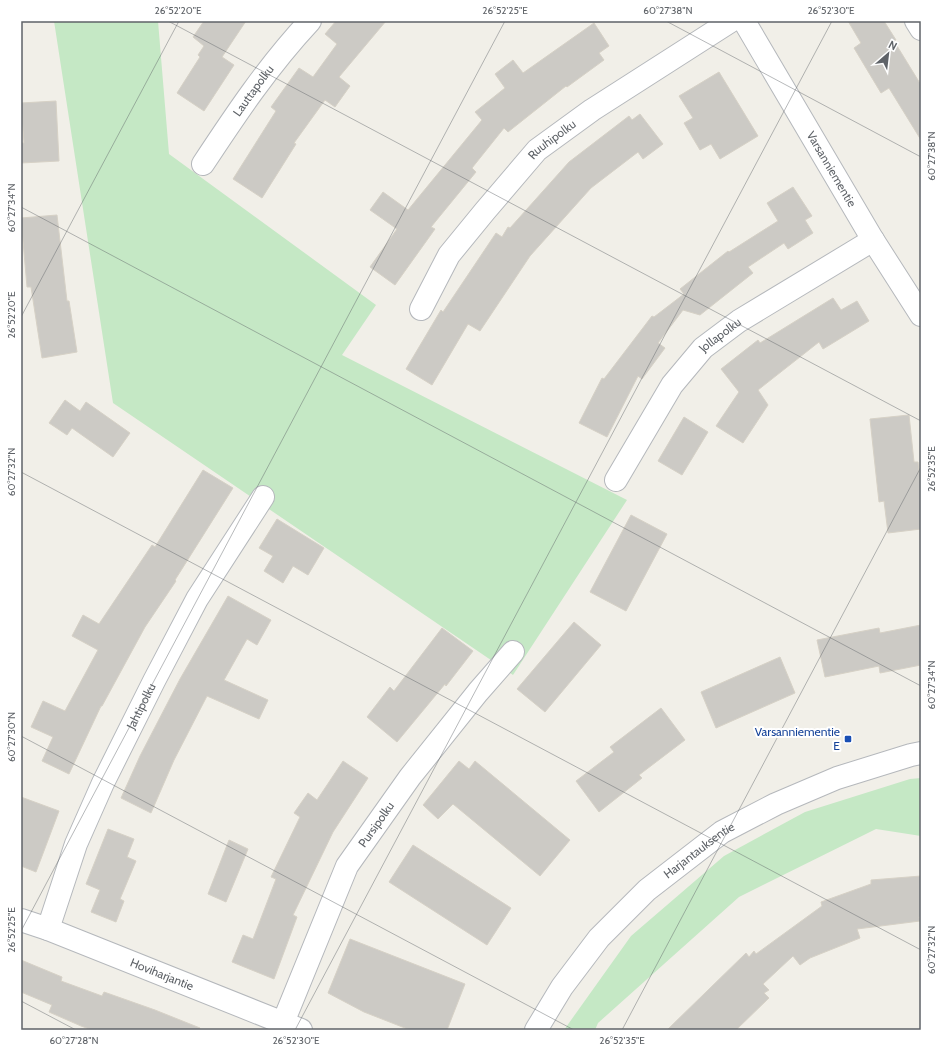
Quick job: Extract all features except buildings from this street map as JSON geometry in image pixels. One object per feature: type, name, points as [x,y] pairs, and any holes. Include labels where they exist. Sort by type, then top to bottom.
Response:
[{"type":"street","name":"Lauttapolku","points":[[203,164],[247,98],[286,47],[310,21]]},
{"type":"street","name":"Ruuhipolku","points":[[421,308],[449,255],[537,150],[592,110],[731,21]]},
{"type":"street","name":"Varsanniementie","points":[[744,21],[873,240],[921,315]]},
{"type":"street","points":[[916,21],[921,29]]},
{"type":"street","name":"Jollapolku","points":[[616,480],[672,385],[703,348],[739,321],[873,240]]},
{"type":"street","name":"Jahtipolku","points":[[48,928],[76,844],[102,783],[197,599],[263,497]]},
{"type":"street","name":"Pursipolku","points":[[288,1027],[347,866],[410,777],[478,692],[513,652]]},
{"type":"street","name":"Harjantauksentie","points":[[536,1030],[562,987],[599,938],[647,890],[722,832],[776,804],[837,778],[921,753]]},
{"type":"street","name":"Hoviharjantie","points":[[21,920],[48,928],[288,1027]]},
{"type":"green space","points":[[54,21],[158,21],[169,154],[376,305],[342,355],[627,500],[513,675],[113,403]]},
{"type":"green space","points":[[921,778],[921,836],[876,829],[739,897],[598,1023],[595,1030],[564,1030],[631,936],[724,856],[805,812],[910,779]]},
{"type":"place","name":"Varsanniementie E","points":[[848,739]]}]
